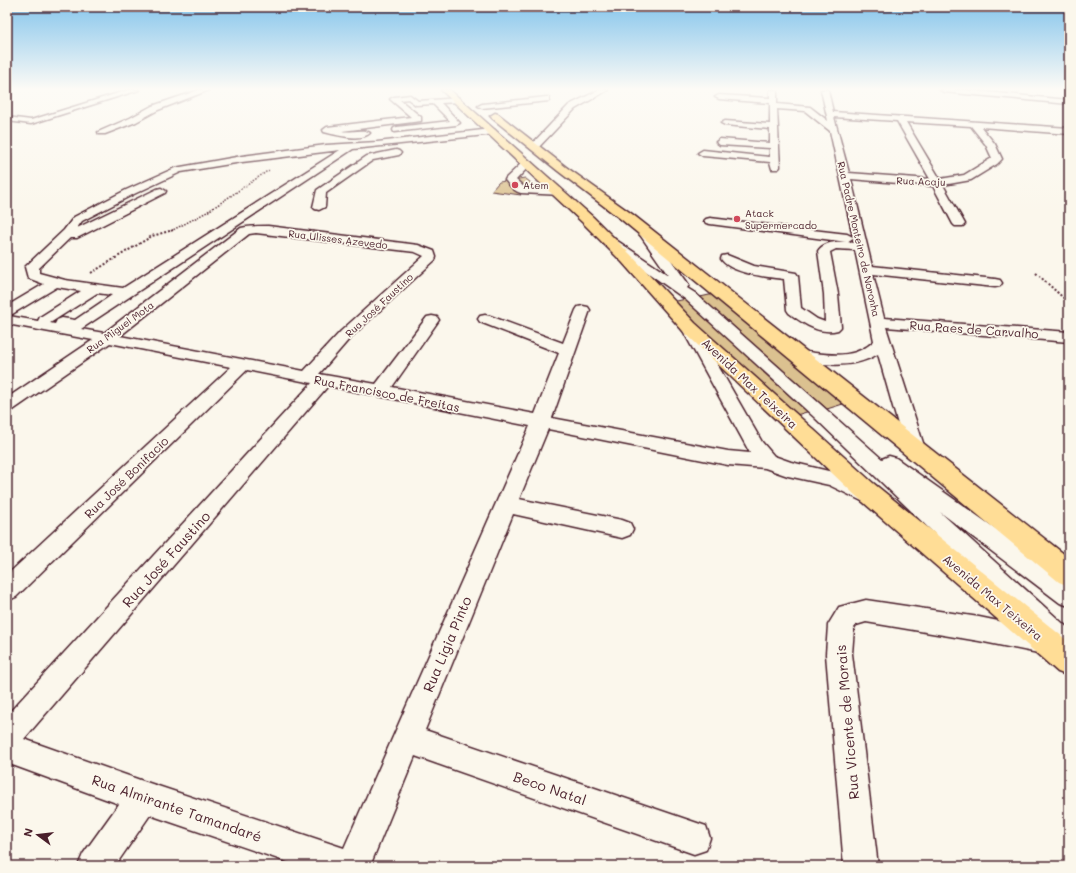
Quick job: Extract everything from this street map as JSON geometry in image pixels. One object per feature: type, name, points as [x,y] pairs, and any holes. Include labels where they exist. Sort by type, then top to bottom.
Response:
[{"type":"main road","name":"Avenida Max Teixeira","points":[[491,131],[608,240],[689,327],[880,502],[1058,644],[1069,661]]},
{"type":"main road","name":"Avenida Max Teixeira","points":[[513,131],[642,229],[1069,574]]},
{"type":"street","points":[[330,131],[350,135],[385,131]]},
{"type":"street","points":[[125,292],[72,285],[39,278],[33,276],[32,267],[59,242],[78,219],[95,209],[178,170],[216,163],[326,148],[484,131]]},
{"type":"street","points":[[534,147],[549,131]]},
{"type":"street","points":[[703,153],[775,163],[775,131]]},
{"type":"street","name":"Rua Padre Monteiro de Noronha","points":[[834,131],[882,342],[915,449]]},
{"type":"street","points":[[907,131],[959,224]]},
{"type":"street","name":"Rua Acaju","points":[[845,176],[936,183],[967,178],[994,162],[997,158],[987,140],[979,131]]},
{"type":"street","points":[[1066,131],[1069,142]]},
{"type":"street","points":[[441,148],[502,141]]},
{"type":"street","points":[[714,142],[775,146]]},
{"type":"street","points":[[7,313],[78,325],[125,292],[357,145]]},
{"type":"street","points":[[320,207],[321,192],[370,158],[403,153]]},
{"type":"street","points":[[280,154],[316,156]]},
{"type":"street","points":[[59,242],[216,163]]},
{"type":"street","points":[[527,163],[510,180],[521,190],[558,193]]},
{"type":"street","points":[[710,221],[859,243]]},
{"type":"street","name":"Rua Ulisses Azevedo","points":[[231,243],[245,231],[256,229],[418,249],[430,254],[430,257],[418,268]]},
{"type":"street","points":[[642,229],[690,296]]},
{"type":"street","points":[[608,240],[690,296],[820,413],[1058,644]]},
{"type":"street","name":"Rua Miguel Mota","points":[[7,406],[107,338],[231,243]]},
{"type":"street","points":[[727,259],[738,267],[752,271],[790,272],[794,310],[810,322],[824,328],[833,327],[831,294],[824,251],[833,246],[859,243]]},
{"type":"street","name":"Rua José Faustino","points":[[7,737],[316,379],[346,334],[418,268]]},
{"type":"street","points":[[866,269],[995,283]]},
{"type":"street","points":[[7,313],[56,282]]},
{"type":"street","points":[[45,320],[94,288]]},
{"type":"street","name":"Rua Ligia Pinto","points":[[352,866],[541,423],[583,310]]},
{"type":"street","points":[[485,319],[568,351]]},
{"type":"street","name":"Rua Francisco de Freitas","points":[[7,320],[244,364],[541,423],[728,458],[767,461],[788,468],[834,479],[880,502]]},
{"type":"street","points":[[380,391],[432,320]]},
{"type":"street","name":"Rua Paes de Carvalho","points":[[878,322],[1069,337]]},
{"type":"street","points":[[689,327],[755,446],[767,461]]},
{"type":"street","points":[[799,356],[824,359],[858,358],[874,351],[882,342]]},
{"type":"street","name":"Rua José Bonifacio","points":[[7,590],[244,364]]},
{"type":"street","points":[[820,413],[1069,595]]},
{"type":"street","points":[[506,504],[622,530]]},
{"type":"street","name":"Rua Vicente de Morais","points":[[861,866],[839,654],[841,625],[848,615],[866,611],[979,629],[1058,644]]},
{"type":"street","name":"Beco Natal","points":[[407,739],[694,838]]},
{"type":"street","name":"Rua Almirante Tamandaré","points":[[7,748],[143,797],[348,866]]},
{"type":"street","points":[[95,866],[143,797]]},
{"type":"path","points":[[72,285],[152,236],[172,231],[240,191],[275,166],[280,159],[280,154]]},
{"type":"path","points":[[1036,273],[1069,303]]},
{"type":"building","name":"Atem","points":[[525,178],[537,188],[517,191],[521,195],[491,191],[499,182]]},
{"type":"building","points":[[714,294],[843,404],[827,409],[700,297]]},
{"type":"building","points":[[686,299],[810,411],[793,416],[672,302]]},
{"type":"place","name":"Atem","points":[[515,185]]},
{"type":"place","name":"Atack Supermercado","points":[[737,219]]}]
